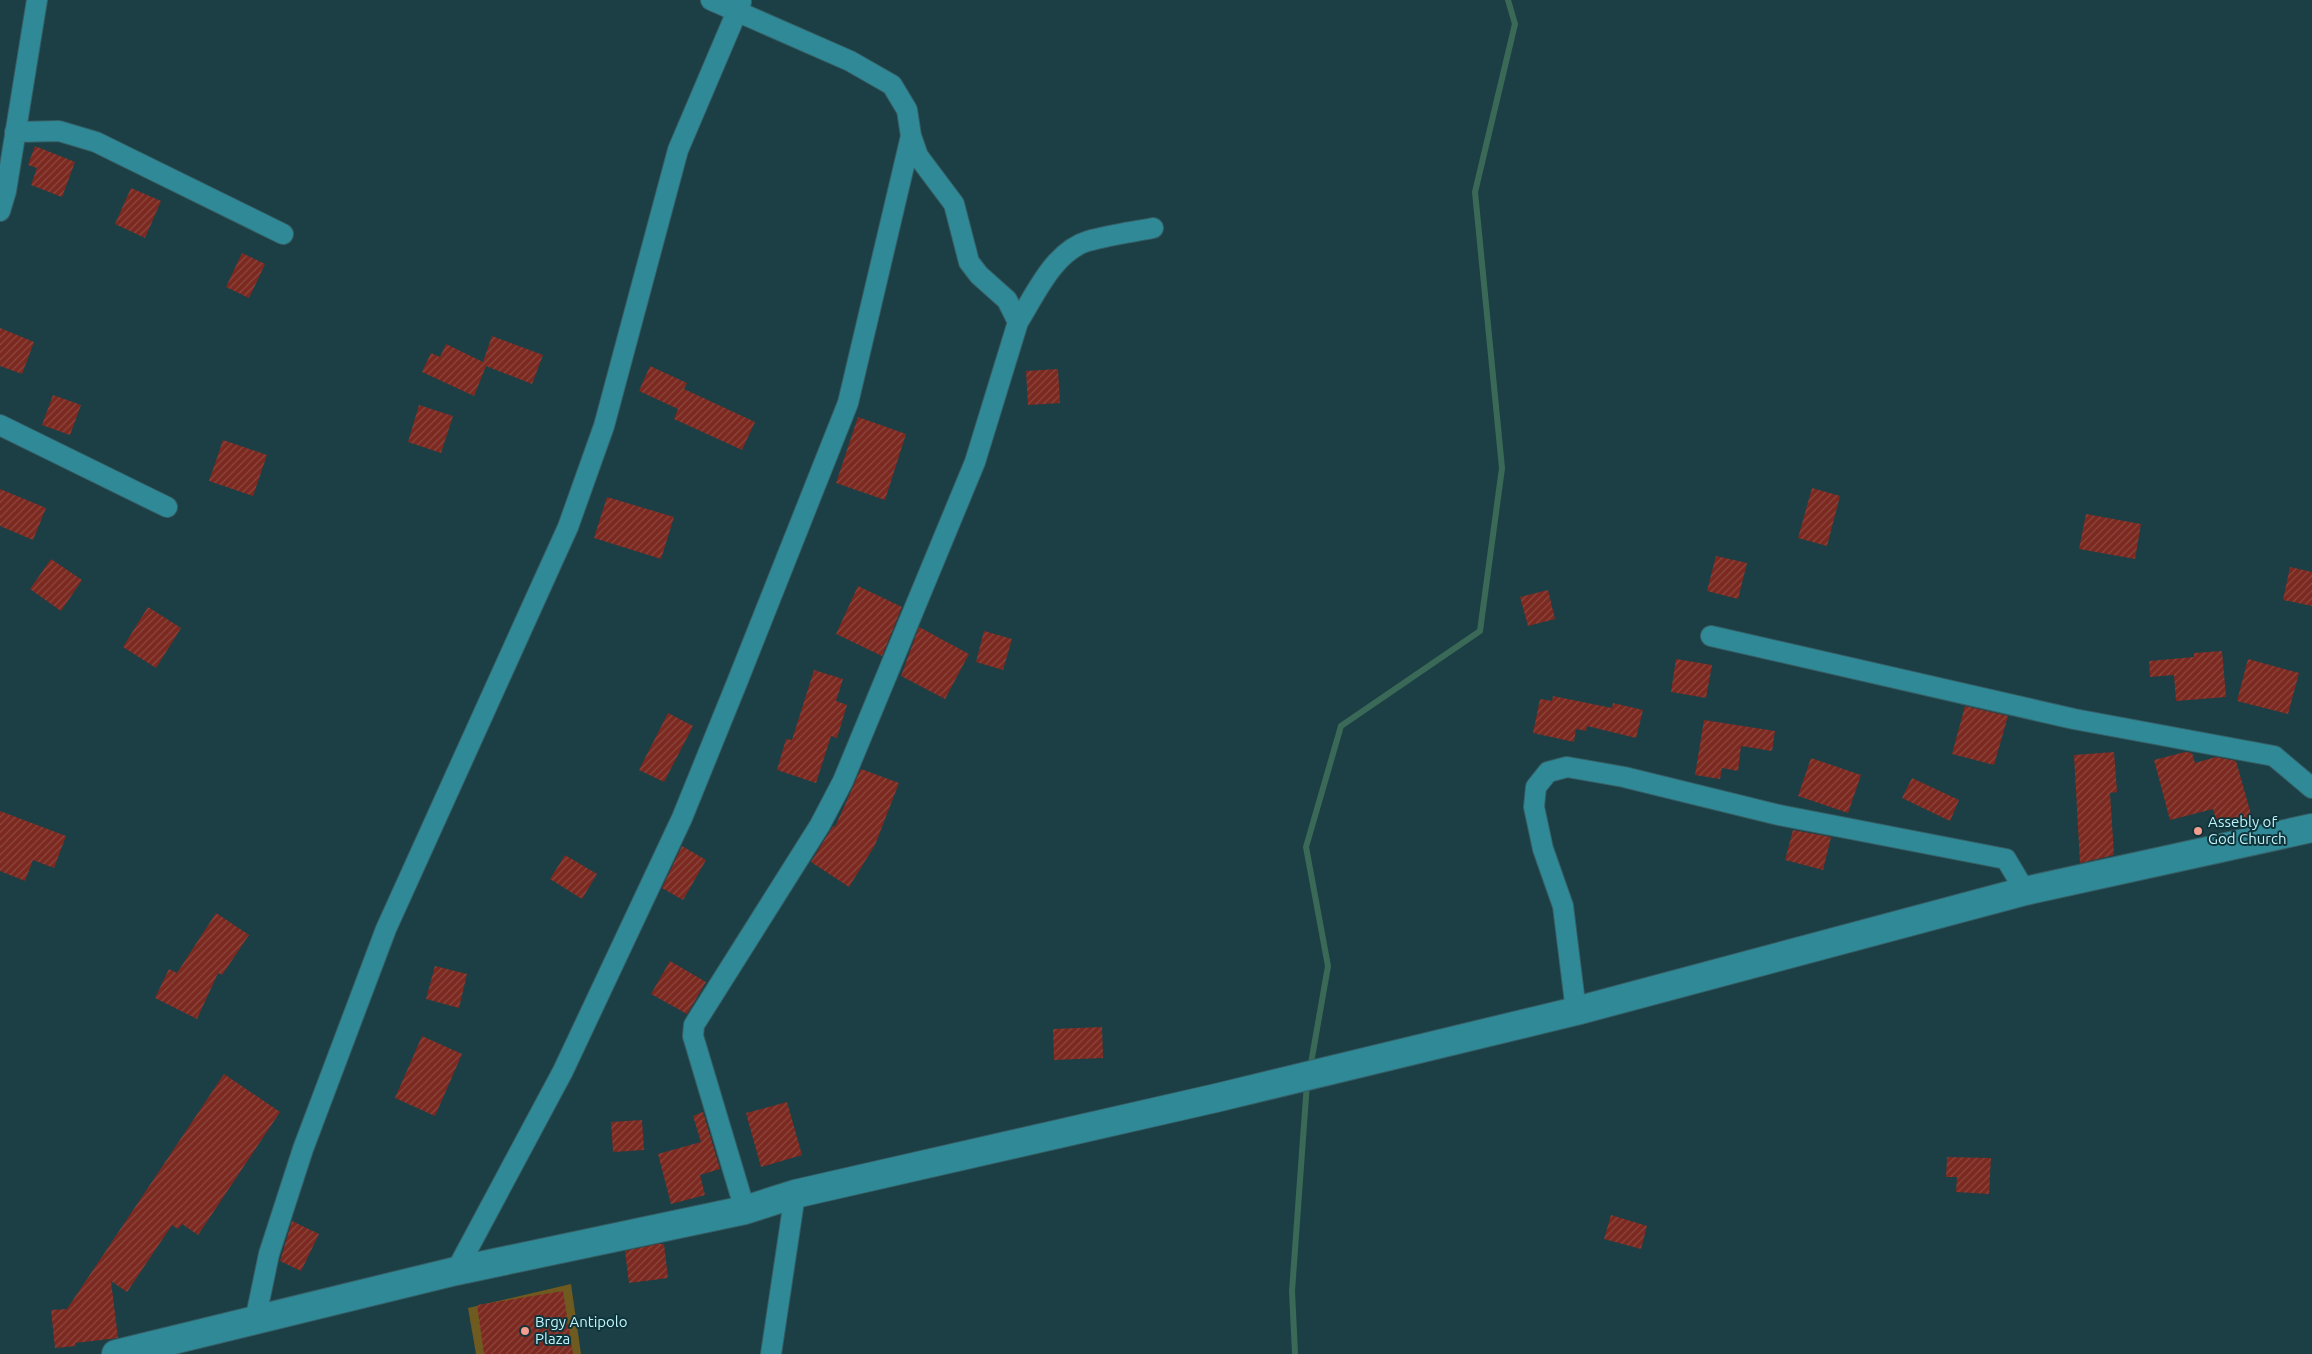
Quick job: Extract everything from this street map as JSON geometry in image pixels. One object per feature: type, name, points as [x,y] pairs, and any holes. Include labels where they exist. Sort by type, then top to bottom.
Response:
[{"type":"main road","points":[[116,1354],[456,1272],[745,1210],[795,1194],[1352,1066],[1576,1011],[2024,891],[2312,828]]},
{"type":"street","points":[[0,211],[37,0]]},
{"type":"street","points":[[711,0],[739,7],[850,61],[892,85],[907,110],[911,136],[918,156],[954,204],[970,262],[979,275],[1008,300],[1018,322]]},
{"type":"street","points":[[255,1321],[269,1254],[303,1149],[386,929],[571,518],[604,426],[678,150],[739,7]]},
{"type":"street","points":[[15,132],[59,131],[96,142],[283,234]]},
{"type":"street","points":[[456,1272],[563,1071],[682,818],[738,680],[848,402],[911,136]]},
{"type":"street","points":[[745,1210],[693,1036],[694,1025],[820,825],[842,781],[975,462],[1018,322],[1053,267],[1070,251],[1086,242],[1153,228]]},
{"type":"street","points":[[0,425],[167,508]]},
{"type":"street","points":[[1711,636],[2074,719],[2274,756],[2312,788]]},
{"type":"street","points":[[1576,1011],[1562,906],[1544,849],[1534,807],[1536,787],[1548,772],[1557,769],[1566,767],[1624,777],[1779,815],[2006,859],[2024,891]]},
{"type":"street","points":[[771,1354],[795,1194]]},
{"type":"shaded area","name":"Brgy Antipolo Plaza","points":[[571,1284],[581,1354],[476,1354],[468,1308]]},
{"type":"building","points":[[35,146],[75,162],[62,197],[31,185],[37,168],[28,165]]},
{"type":"building","points":[[131,188],[161,201],[145,238],[115,224]]},
{"type":"building","points":[[242,253],[265,264],[249,298],[226,287]]},
{"type":"building","points":[[0,328],[34,342],[22,374],[0,366]]},
{"type":"building","points":[[492,336],[543,355],[532,384],[486,366],[474,396],[422,372],[431,353],[440,357],[446,344],[483,362]]},
{"type":"building","points":[[650,366],[687,383],[684,389],[755,422],[742,450],[674,419],[678,409],[639,391]]},
{"type":"building","points":[[1058,369],[1060,403],[1028,405],[1026,371]]},
{"type":"building","points":[[53,395],[81,405],[70,435],[42,425]]},
{"type":"building","points":[[419,405],[453,416],[441,453],[408,442]]},
{"type":"building","points":[[858,417],[906,434],[885,500],[836,483]]},
{"type":"building","points":[[223,440],[267,455],[253,496],[209,481]]},
{"type":"building","points":[[1812,488],[1840,496],[1827,546],[1798,538]]},
{"type":"building","points":[[0,489],[46,508],[33,540],[0,526]]},
{"type":"building","points":[[607,497],[674,517],[661,559],[594,538]]},
{"type":"building","points":[[2086,514],[2141,524],[2135,559],[2079,549]]},
{"type":"building","points":[[1716,556],[1747,563],[1738,599],[1707,591]]},
{"type":"building","points":[[51,559],[82,580],[61,611],[30,589]]},
{"type":"building","points":[[2290,567],[2312,572],[2312,606],[2283,600]]},
{"type":"building","points":[[858,586],[902,607],[882,656],[836,634]]},
{"type":"building","points":[[1548,590],[1555,619],[1528,626],[1520,597]]},
{"type":"building","points":[[148,607],[181,628],[156,668],[123,647]]},
{"type":"building","points":[[919,627],[969,654],[945,699],[901,676]]},
{"type":"building","points":[[984,631],[1012,639],[1003,670],[976,662]]},
{"type":"building","points":[[2222,651],[2226,697],[2176,701],[2174,675],[2150,677],[2149,661],[2194,657],[2194,653]]},
{"type":"building","points":[[1676,659],[1712,665],[1706,698],[1671,692]]},
{"type":"building","points":[[2248,659],[2299,673],[2288,714],[2237,701]]},
{"type":"building","points":[[814,670],[843,679],[836,701],[847,705],[837,738],[831,736],[816,783],[777,770],[786,739],[792,740]]},
{"type":"building","points":[[1553,696],[1612,708],[1613,703],[1643,710],[1636,738],[1587,726],[1586,731],[1576,729],[1574,742],[1533,733],[1540,699],[1552,701]]},
{"type":"building","points":[[1965,706],[2008,716],[1994,765],[1952,754]]},
{"type":"building","points":[[668,713],[693,726],[664,782],[639,770]]},
{"type":"building","points":[[1704,720],[1775,731],[1772,751],[1741,746],[1738,771],[1722,768],[1720,779],[1695,775]]},
{"type":"building","points":[[2114,752],[2117,792],[2110,793],[2114,855],[2080,863],[2074,755]]},
{"type":"building","points":[[2185,752],[2192,753],[2195,763],[2216,757],[2236,761],[2252,818],[2218,826],[2213,809],[2170,820],[2154,760]]},
{"type":"building","points":[[1811,758],[1861,775],[1848,813],[1798,796]]},
{"type":"building","points":[[861,769],[899,783],[875,845],[849,887],[811,862],[833,826],[835,827]]},
{"type":"building","points":[[1912,778],[1959,800],[1950,821],[1902,798]]},
{"type":"building","points":[[0,811],[66,836],[54,868],[33,860],[25,881],[0,871]]},
{"type":"building","points":[[1793,830],[1831,837],[1823,870],[1785,860]]},
{"type":"building","points":[[682,846],[706,860],[683,900],[662,888]]},
{"type":"building","points":[[565,855],[597,874],[582,899],[550,879]]},
{"type":"building","points":[[216,913],[249,935],[222,975],[218,973],[197,1019],[155,998],[169,969],[177,973]]},
{"type":"building","points":[[670,961],[706,982],[687,1014],[651,994]]},
{"type":"building","points":[[435,966],[467,974],[459,1008],[426,999]]},
{"type":"building","points":[[1102,1027],[1103,1058],[1054,1060],[1053,1029]]},
{"type":"building","points":[[422,1036],[462,1054],[435,1116],[395,1098]]},
{"type":"building","points":[[224,1074],[280,1112],[198,1235],[182,1224],[178,1229],[172,1225],[127,1292],[111,1281],[118,1338],[75,1343],[76,1346],[55,1348],[51,1310],[67,1309]]},
{"type":"building","points":[[787,1102],[802,1155],[761,1167],[746,1113]]},
{"type":"building","points":[[703,1112],[720,1169],[700,1175],[705,1195],[671,1204],[658,1154],[701,1142],[693,1116]]},
{"type":"building","points":[[642,1120],[644,1150],[613,1152],[611,1122]]},
{"type":"building","points":[[1947,1157],[1991,1158],[1989,1194],[1956,1192],[1957,1177],[1946,1177]]},
{"type":"building","points":[[1611,1215],[1647,1226],[1641,1249],[1604,1239]]},
{"type":"building","points":[[292,1221],[319,1234],[301,1271],[280,1261]]},
{"type":"building","points":[[664,1244],[668,1278],[629,1283],[625,1251]]},
{"type":"building","name":"Brgy Antipolo Plaza","points":[[563,1291],[573,1354],[484,1354],[477,1305]]},
{"type":"waterway","points":[[1310,1069],[1328,966],[1306,847],[1341,726],[1480,631],[1502,468],[1475,192],[1515,24],[1508,0]]},
{"type":"waterway","points":[[1295,1354],[1292,1291],[1307,1083]]},
{"type":"place","name":"Assebly of God Church","points":[[2198,831]]},
{"type":"place","name":"Brgy Antipolo Plaza","points":[[525,1331]]}]
